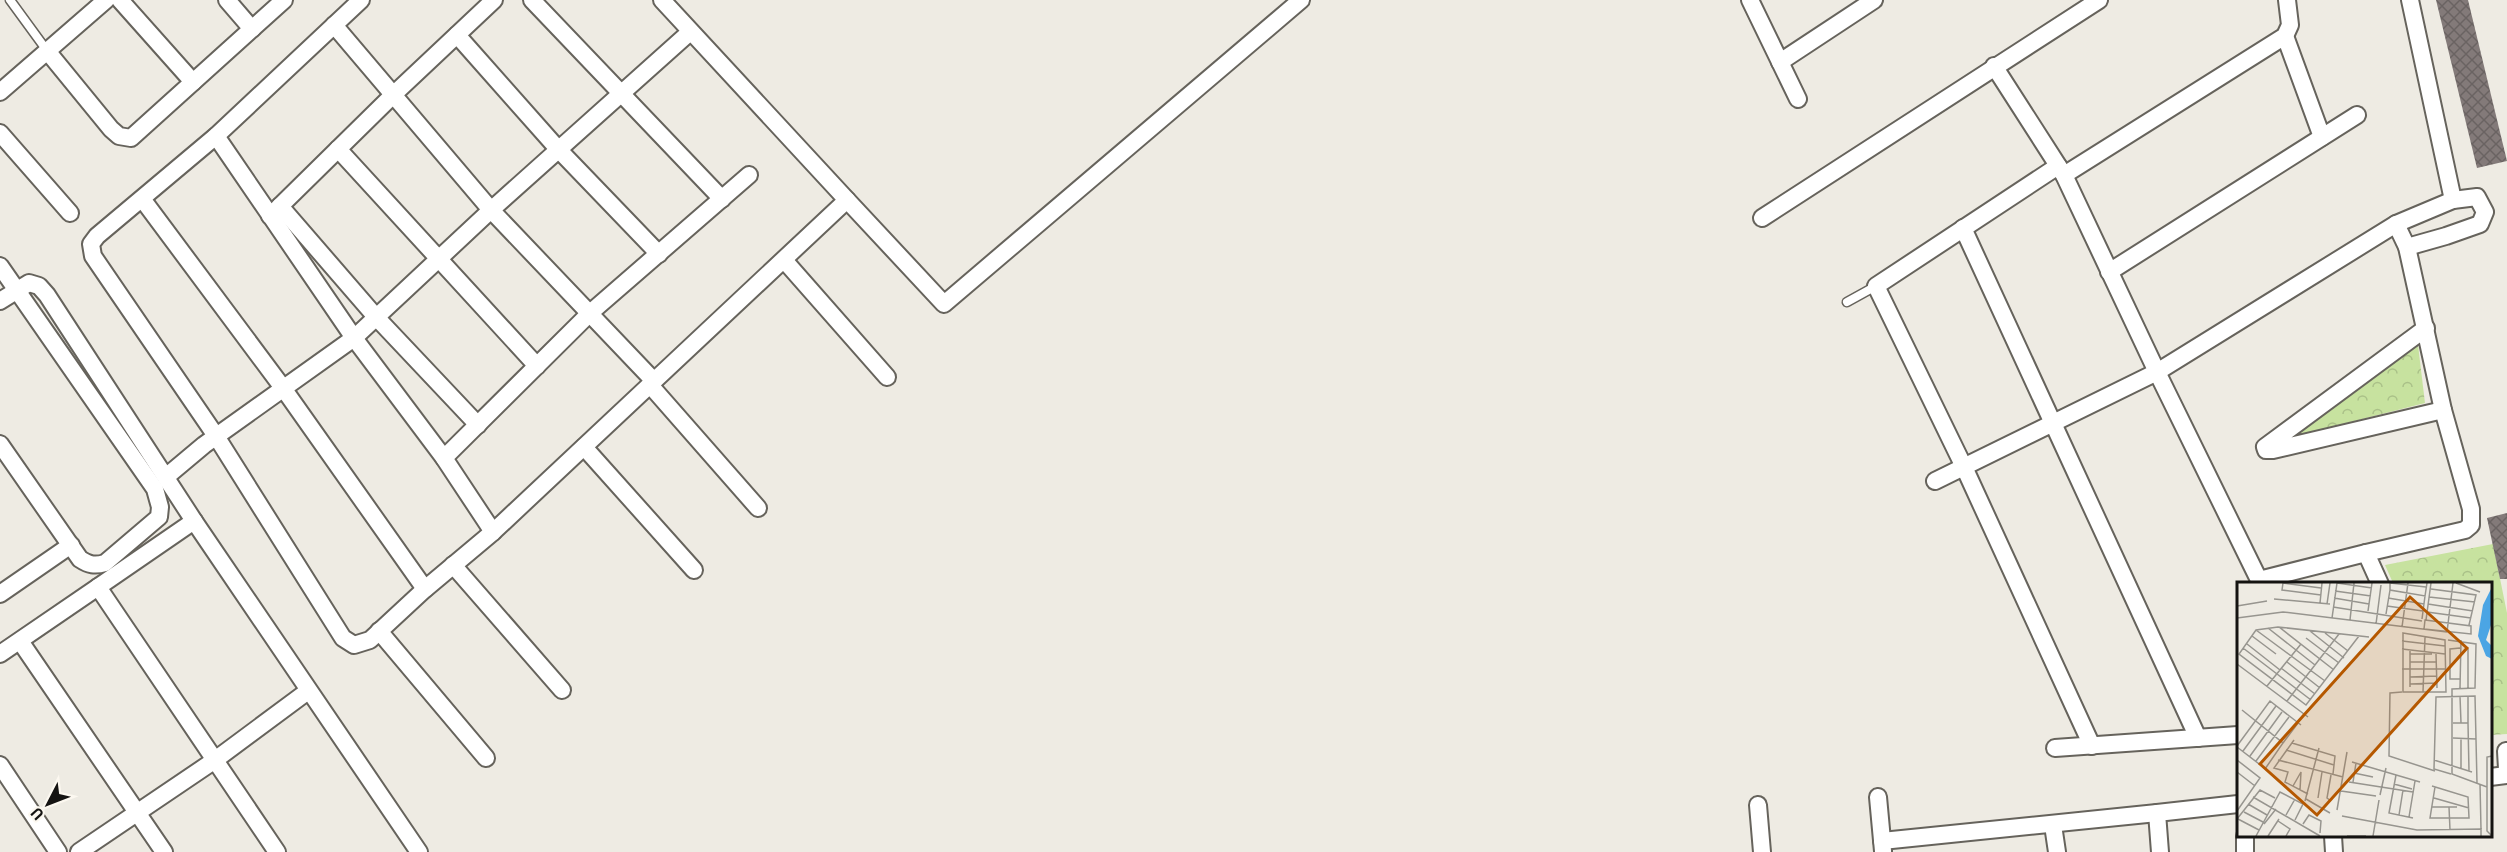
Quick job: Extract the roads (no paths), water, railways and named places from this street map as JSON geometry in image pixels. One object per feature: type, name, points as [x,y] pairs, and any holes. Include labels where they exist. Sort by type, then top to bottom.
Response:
[{"type":"street","points":[[0,92],[106,0]]},
{"type":"street","points":[[120,0],[193,82]]},
{"type":"street","points":[[227,0],[252,29]]},
{"type":"street","points":[[48,52],[111,129],[124,138],[136,135],[284,0]]},
{"type":"street","points":[[361,0],[216,136],[143,200],[97,236],[91,244],[93,256],[216,436],[343,638],[354,645],[370,640],[425,589],[493,532],[847,200]]},
{"type":"street","points":[[275,211],[494,0]]},
{"type":"street","points":[[532,0],[722,199]]},
{"type":"street","points":[[662,0],[944,304],[1301,0]]},
{"type":"street","points":[[1750,0],[1798,99]]},
{"type":"street","points":[[1780,62],[1875,0]]},
{"type":"street","points":[[1762,218],[2099,0]]},
{"type":"street","points":[[2092,746],[1964,467],[1876,286],[1963,228],[2284,36],[2290,25],[2287,0]]},
{"type":"street","points":[[2410,0],[2453,200]]},
{"type":"street","points":[[334,25],[491,210],[590,313],[758,508]]},
{"type":"street","points":[[167,476],[216,436],[354,338],[491,210],[690,32]]},
{"type":"street","points":[[457,35],[558,149],[659,254]]},
{"type":"street","points":[[2284,36],[2322,137]]},
{"type":"street","points":[[1994,66],[2061,170],[2260,582],[2366,553],[2465,530],[2471,525],[2471,509],[2443,410],[2407,247],[2396,224]]},
{"type":"street","points":[[2109,272],[2357,115]]},
{"type":"street","points":[[0,134],[70,213]]},
{"type":"street","points":[[216,136],[275,211],[478,425]]},
{"type":"street","points":[[338,149],[537,366]]},
{"type":"street","points":[[444,458],[590,313],[749,175]]},
{"type":"street","points":[[1935,481],[2157,372],[2396,224],[2453,200],[2477,197],[2485,212],[2480,224],[2407,247]]},
{"type":"street","points":[[143,200],[283,388],[425,589]]},
{"type":"street","points":[[275,211],[354,338],[444,458],[493,532]]},
{"type":"street","points":[[1963,228],[2198,738]]},
{"type":"street","points":[[784,260],[887,377]]},
{"type":"street","points":[[0,266],[159,497],[159,517],[105,563],[88,564],[80,559],[0,444]]},
{"type":"street","points":[[0,301],[29,283],[39,286],[47,295],[167,476],[194,521],[419,852]]},
{"type":"street","points":[[2426,328],[2265,447],[2266,450],[2273,450],[2443,410]]},
{"type":"street","points":[[584,447],[694,570]]},
{"type":"street","points":[[0,654],[194,521]]},
{"type":"street","points":[[0,594],[71,545]]},
{"type":"street","points":[[2366,553],[2379,582]]},
{"type":"street","points":[[453,565],[562,690]]},
{"type":"street","points":[[98,587],[277,852]]},
{"type":"street","points":[[379,631],[486,758]]},
{"type":"street","points":[[20,641],[164,852]]},
{"type":"street","points":[[79,852],[215,760],[308,691]]},
{"type":"street","points":[[2055,748],[2237,735]]},
{"type":"street","points":[[2506,750],[2507,769]]},
{"type":"street","points":[[0,765],[58,852]]},
{"type":"street","points":[[2492,777],[2507,775]]},
{"type":"street","points":[[1878,797],[1883,847],[2237,804]]},
{"type":"street","points":[[1758,805],[1762,852]]},
{"type":"street","points":[[2157,813],[2160,852]]},
{"type":"street","points":[[2053,825],[2057,852]]},
{"type":"street","points":[[2333,837],[2334,852]]},
{"type":"lane","points":[[10,0],[48,52]]},
{"type":"lane","points":[[1847,302],[1876,286]]}]
